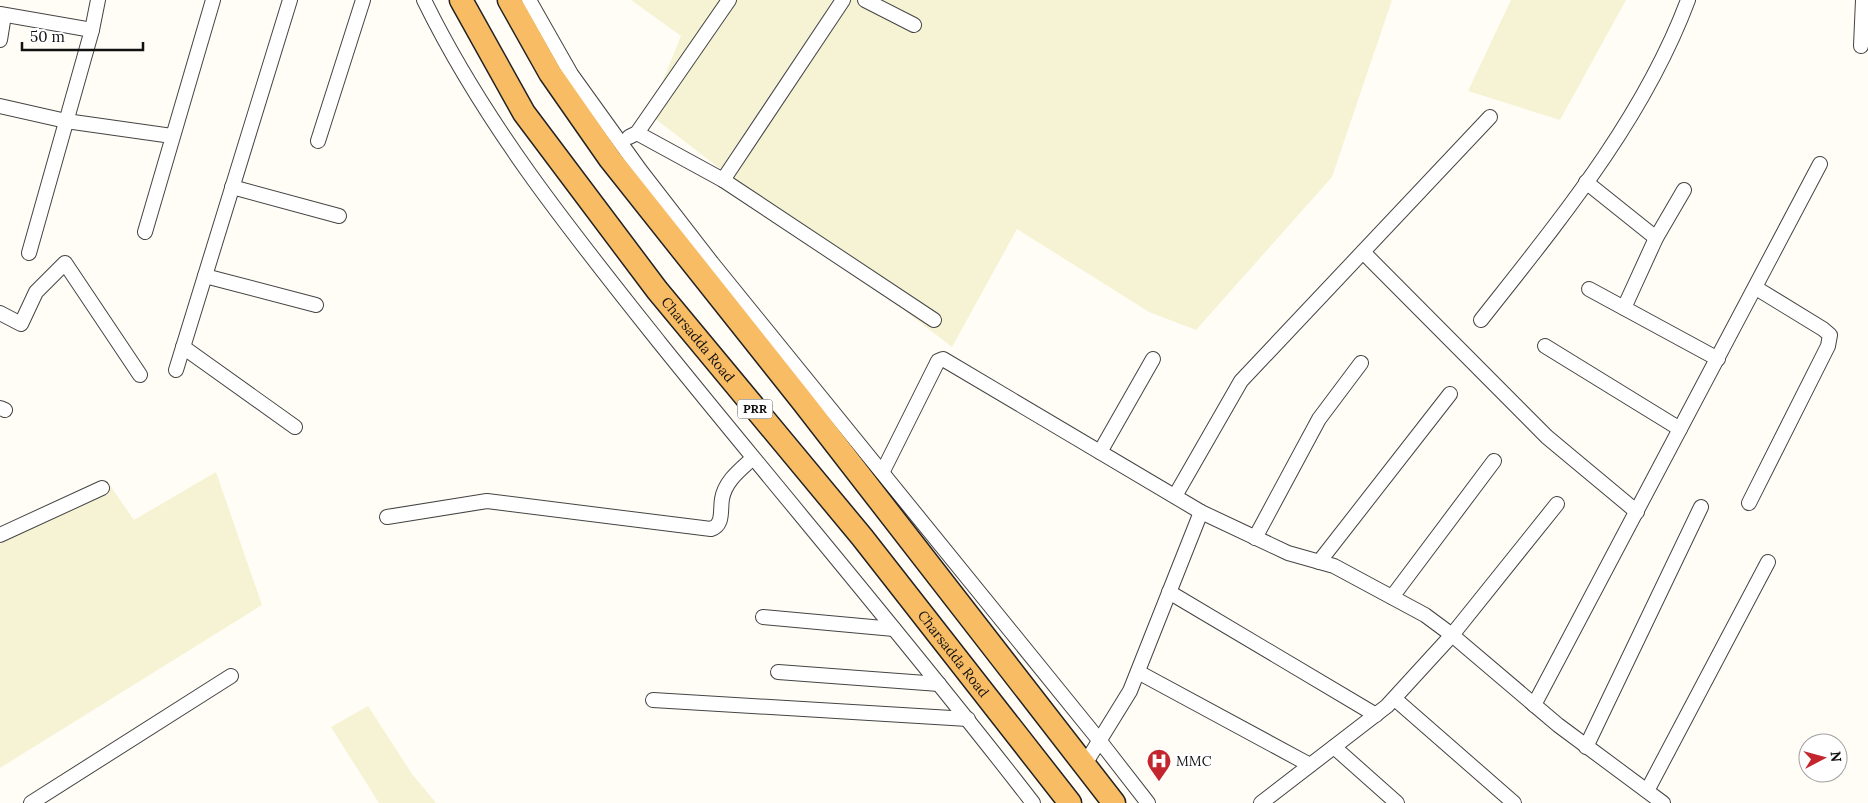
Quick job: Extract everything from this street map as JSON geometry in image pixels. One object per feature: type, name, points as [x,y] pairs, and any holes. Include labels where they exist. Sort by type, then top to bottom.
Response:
[{"type":"highway","name":"Charsadda Road","points":[[461,0],[524,114],[622,244],[657,290],[862,536],[1070,803]]},
{"type":"highway","points":[[509,0],[550,73],[610,159],[791,386],[1114,803]]},
{"type":"highway","points":[[899,583],[926,561]]},
{"type":"street","points":[[29,253],[92,30],[98,0]]},
{"type":"street","points":[[145,232],[213,0]]},
{"type":"street","points":[[176,370],[290,0]]},
{"type":"street","points":[[318,141],[363,0]]},
{"type":"street","points":[[424,0],[482,104],[565,223],[753,458],[968,719],[1033,803]]},
{"type":"street","points":[[529,0],[571,74],[712,263],[882,471],[1148,803]]},
{"type":"street","points":[[620,141],[637,133],[728,0]]},
{"type":"street","points":[[723,180],[844,0]]},
{"type":"street","points":[[865,0],[914,25]]},
{"type":"street","points":[[1481,320],[1562,217],[1610,146],[1657,68],[1677,29],[1688,0]]},
{"type":"street","points":[[1861,46],[1862,0]]},
{"type":"street","points":[[0,40],[2,14],[92,30]]},
{"type":"street","points":[[0,106],[66,121],[172,136]]},
{"type":"street","points":[[1175,496],[1241,382],[1490,117]]},
{"type":"street","points":[[637,133],[723,180],[934,320]]},
{"type":"street","points":[[1534,705],[1820,164]]},
{"type":"street","points":[[1586,182],[1656,238]]},
{"type":"street","points":[[232,187],[339,216]]},
{"type":"street","points":[[1624,308],[1656,238],[1684,190]]},
{"type":"street","points":[[1363,252],[1547,438],[1636,512]]},
{"type":"street","points":[[0,312],[21,324],[36,292],[65,263],[140,375]]},
{"type":"street","points":[[205,276],[316,305]]},
{"type":"street","points":[[1749,503],[1828,346],[1830,335],[1756,288]]},
{"type":"street","points":[[1589,289],[1718,359]]},
{"type":"street","points":[[1545,346],[1680,429]]},
{"type":"street","points":[[183,347],[295,427]]},
{"type":"street","points":[[882,471],[938,360],[943,359],[1201,512],[1288,553],[1340,569],[1426,615],[1534,705],[1663,803]]},
{"type":"street","points":[[1100,452],[1153,359]]},
{"type":"street","points":[[1255,538],[1319,419],[1361,363]]},
{"type":"street","points":[[1318,562],[1450,394]]},
{"type":"street","points":[[387,517],[487,501],[711,530],[720,523],[725,487],[753,458]]},
{"type":"street","points":[[1392,597],[1494,461]]},
{"type":"street","points":[[0,535],[102,488]]},
{"type":"street","points":[[1271,800],[1310,765],[1395,699],[1452,635],[1557,504]]},
{"type":"street","points":[[1586,746],[1701,507]]},
{"type":"street","points":[[1084,764],[1130,691],[1201,512]]},
{"type":"street","points":[[1647,791],[1768,562]]},
{"type":"street","points":[[1169,592],[1376,715]]},
{"type":"street","points":[[763,617],[894,629]]},
{"type":"street","points":[[778,672],[939,684]]},
{"type":"street","points":[[1138,672],[1310,765]]},
{"type":"street","points":[[31,803],[231,676]]},
{"type":"street","points":[[1395,699],[1514,803]]},
{"type":"street","points":[[653,700],[968,719]]},
{"type":"street","points":[[1334,747],[1397,803]]},
{"type":"shaded area","points":[[631,0],[1392,0],[1332,177],[1196,330],[1149,312],[1017,229],[952,347],[649,114],[681,36]]},
{"type":"shaded area","points":[[1511,0],[1626,0],[1560,120],[1468,91]]},
{"type":"shaded area","points":[[216,472],[262,605],[0,768],[0,544],[107,481],[134,520]]},
{"type":"shaded area","points":[[368,706],[412,774],[436,803],[379,803],[331,727]]},
{"type":"place","name":"MMC","points":[[1159,782]]}]
